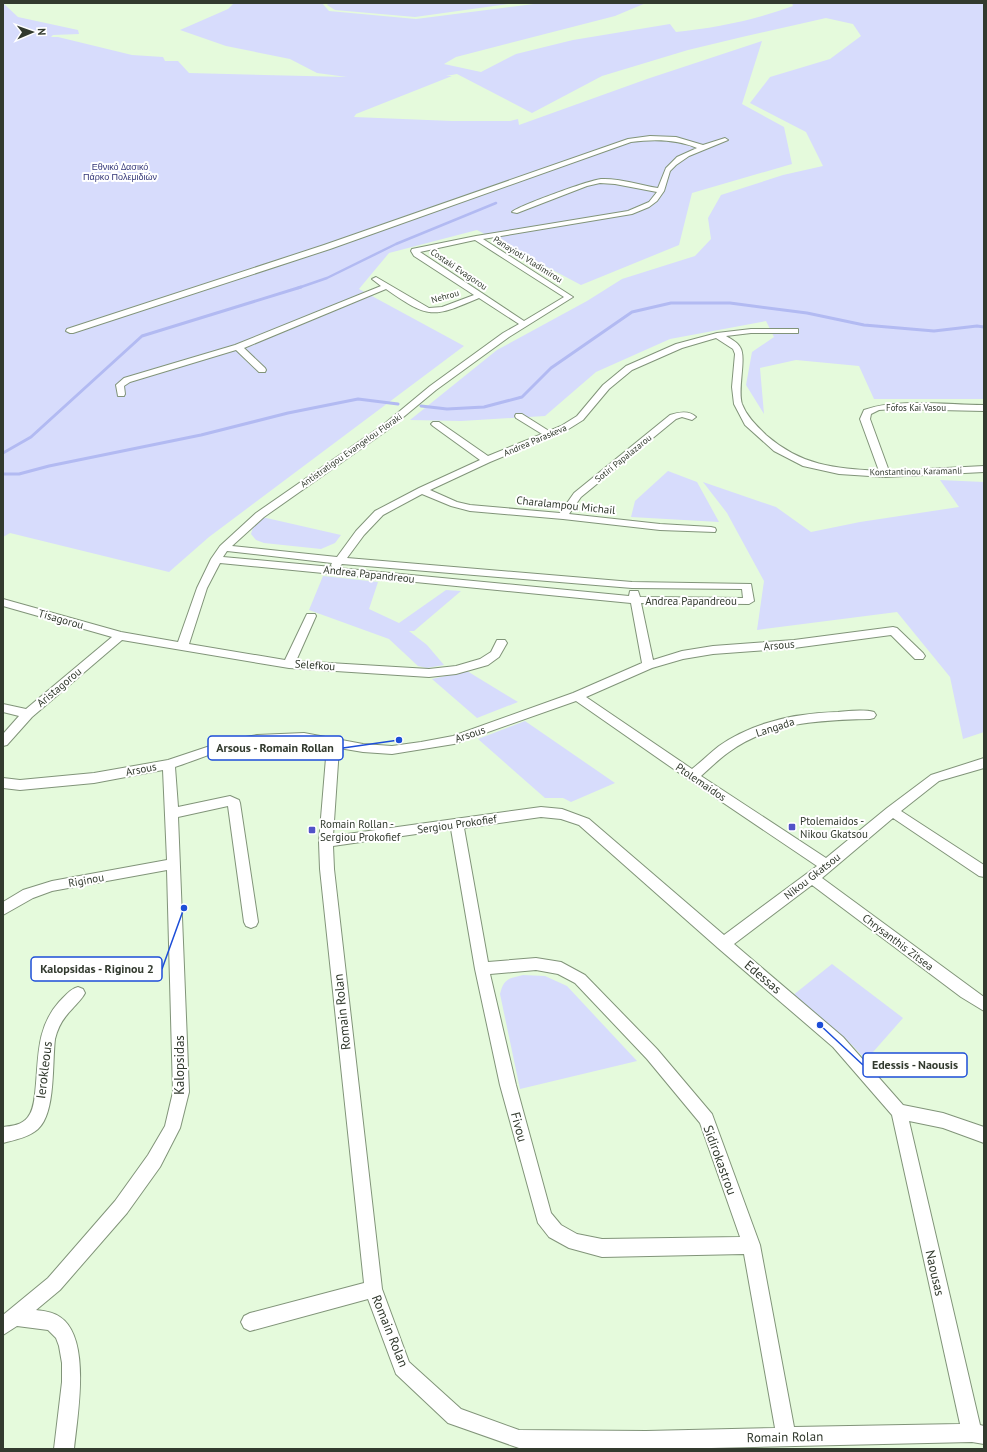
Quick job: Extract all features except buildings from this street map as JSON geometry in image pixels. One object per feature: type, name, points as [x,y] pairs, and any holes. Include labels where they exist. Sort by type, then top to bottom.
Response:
[{"type":"street","points":[[70,331],[320,249],[630,140],[652,137],[670,137],[689,141],[704,148]]},
{"type":"street","points":[[476,238],[630,213],[645,207],[656,200],[661,191],[666,171],[676,161],[725,140]]},
{"type":"street","points":[[515,212],[585,185],[600,181],[616,182],[661,191]]},
{"type":"street","name":"Costaki Evagorou","points":[[476,238],[415,251],[524,324]]},
{"type":"street","name":"Panayioti Vladimirou","points":[[476,238],[569,297]]},
{"type":"street","name":"Nehrou","points":[[376,279],[422,309],[431,311],[442,309],[480,295]]},
{"type":"street","points":[[121,394],[120,385],[127,380],[238,347],[387,286]]},
{"type":"street","name":"Antistratigou Evangelou Floraki","points":[[183,645],[202,588],[216,559],[224,548],[261,514],[386,427],[433,388],[506,335],[569,297]]},
{"type":"street","name":"Andrea Paraskeva","points":[[334,570],[338,560],[379,513],[422,490],[487,460],[564,428],[580,418],[606,387],[629,368],[679,346],[717,335],[751,331],[795,332]]},
{"type":"street","name":"Konstantinou Karamanli","points":[[717,335],[737,348],[739,354],[736,387],[738,404],[750,425],[777,450],[806,464],[839,471],[885,474],[984,469]]},
{"type":"street","points":[[238,347],[262,370]]},
{"type":"street","name":"Fofos Kai Vasou","points":[[885,474],[865,420],[867,412],[876,408],[894,406],[984,408]]},
{"type":"street","name":"Sotiri Papalazarou","points":[[564,516],[577,496],[673,417],[682,414],[692,417]]},
{"type":"street","points":[[519,416],[548,434]]},
{"type":"street","points":[[436,424],[487,460]]},
{"type":"street","name":"Charalampou Michail","points":[[422,490],[454,504],[470,508],[564,516],[660,527],[711,530]]},
{"type":"street","name":"Andrea Papandreou","points":[[216,559],[636,600],[749,601],[747,586],[632,585],[338,560],[224,548]]},
{"type":"street","points":[[632,585],[648,665]]},
{"type":"street","name":"Tisagorou","points":[[3,602],[120,636]]},
{"type":"street","points":[[289,664],[311,616]]},
{"type":"street","name":"Arsous","points":[[3,783],[20,785],[94,778],[169,764],[228,744],[257,739],[304,737],[363,748],[392,750],[454,740],[577,696],[648,665],[682,655],[713,650],[794,644],[893,631],[919,656]]},
{"type":"street","name":"Selefkou","points":[[120,636],[183,645],[289,664],[429,673],[456,670],[484,662],[494,654],[501,643]]},
{"type":"street","name":"Aristagorou","points":[[3,742],[28,714],[120,636]]},
{"type":"street","name":"Ptolemaidos","points":[[577,696],[692,776],[826,865]]},
{"type":"street","points":[[3,708],[28,714]]},
{"type":"street","name":"Langada","points":[[692,776],[726,748],[757,731],[780,723],[810,717],[870,715]]},
{"type":"street","name":"Romain Rolan","points":[[333,742],[326,842],[326,869],[373,1289],[402,1368],[455,1416],[519,1439],[646,1440],[786,1436],[978,1434]]},
{"type":"street","name":"Nikou Gkatsou","points":[[723,944],[812,878],[934,778],[984,763]]},
{"type":"street","name":"Kalopsidas","points":[[9,1322],[54,1284],[121,1207],[154,1161],[172,1128],[181,1092],[174,864],[169,764]]},
{"type":"street","points":[[172,813],[230,801],[234,803],[251,922]]},
{"type":"street","points":[[892,811],[984,872]]},
{"type":"street","name":"Sergiou Prokofief","points":[[326,842],[541,812]]},
{"type":"street","name":"Edessas","points":[[541,812],[562,814],[584,822],[723,944],[838,1042],[899,1112]]},
{"type":"street","name":"Fivou","points":[[457,824],[482,969],[508,1086],[544,1217],[555,1231],[575,1242],[602,1248],[751,1245]]},
{"type":"street","name":"Riginou","points":[[3,909],[28,894],[52,886],[174,864]]},
{"type":"street","name":"Chrysanthis Zitsea","points":[[812,878],[984,1005]]},
{"type":"street","name":"Sidirokastrou","points":[[482,969],[536,964],[561,968],[580,979],[652,1054],[706,1119],[751,1245],[786,1436]]},
{"type":"street","name":"Ierokleous","points":[[3,1135],[20,1131],[33,1122],[39,1110],[49,1030],[59,1010],[78,993]]},
{"type":"street","points":[[899,1112],[934,1118],[984,1135]]},
{"type":"street","name":"Naousas","points":[[899,1112],[978,1434]]},
{"type":"street","points":[[250,1322],[373,1289]]},
{"type":"street","points":[[9,1322],[53,1322],[62,1329],[69,1349],[72,1386],[64,1449]]},
{"type":"green space","name":"Εθνικό Δασικό Πάρκο Πολεμιδιών","points":[[3,3],[18,17],[78,30],[79,34],[53,35],[51,37],[58,37],[132,55],[163,57],[165,61],[178,61],[189,73],[347,77],[317,73],[290,59],[226,46],[180,30],[228,9],[234,3],[322,3],[329,11],[416,19],[542,3],[646,3],[615,16],[456,57],[444,64],[481,72],[516,54],[573,40],[670,24],[676,32],[735,23],[793,6],[792,3],[984,3],[984,399],[874,399],[859,366],[796,360],[760,368],[764,414],[746,385],[752,352],[774,337],[766,321],[670,339],[596,372],[545,416],[461,421],[410,420],[497,350],[587,301],[622,279],[695,256],[711,239],[708,218],[721,195],[783,175],[823,166],[806,132],[750,103],[770,77],[830,59],[861,36],[853,24],[826,18],[688,50],[602,76],[532,113],[457,74],[446,76],[452,76],[356,114],[354,117],[452,121],[510,121],[518,119],[519,125],[647,79],[762,41],[742,104],[784,127],[792,164],[692,193],[679,245],[581,285],[477,230],[389,253],[359,289],[464,346],[209,537],[169,572],[10,533],[3,537]]},
{"type":"green space","points":[[329,3],[515,3],[415,17],[335,10],[327,5]]},
{"type":"green space","points":[[668,471],[697,482],[719,522],[631,517],[635,501]]},
{"type":"green space","points":[[940,480],[984,482],[984,732],[963,739],[950,677],[897,612],[757,630],[764,581],[727,513],[703,482],[776,507],[811,532],[860,522],[959,507]]},
{"type":"green space","points":[[262,517],[341,535],[335,543],[321,549],[264,543],[256,540],[251,534],[253,527]]},
{"type":"green space","points":[[323,576],[378,582],[369,609],[399,623],[446,590],[461,591],[414,631],[409,631],[427,645],[444,665],[427,668],[418,666],[389,639],[309,610]]},
{"type":"green space","points":[[467,671],[518,702],[477,718],[432,679]]},
{"type":"green space","points":[[525,721],[615,783],[571,802],[563,798],[545,798],[478,739]]},
{"type":"green space","points":[[832,964],[903,1018],[866,1060],[852,1045],[792,996]]},
{"type":"green space","points":[[523,975],[545,976],[567,986],[637,1061],[520,1089],[500,994],[503,985],[507,980]]},
{"type":"waterway","points":[[300,287],[327,278],[396,244],[496,203]]},
{"type":"waterway","points":[[3,453],[31,437],[142,336],[300,287]]},
{"type":"waterway","points":[[421,406],[447,409],[484,407],[522,397],[551,368],[632,312],[671,303],[730,303],[807,313],[864,325],[934,331],[977,326],[984,327]]},
{"type":"waterway","points":[[3,474],[19,474],[49,466],[201,435],[288,413],[358,399],[398,404]]},
{"type":"place","name":"Arsous - Romain Rollan","points":[[399,740]]},
{"type":"place","name":"Ptolemaidos - Nikou Gkatsou","points":[[792,827]]},
{"type":"place","name":"Romain Rollan - Sergiou Prokofief","points":[[312,830]]},
{"type":"place","name":"Kalopsidas - Riginou 2","points":[[184,908]]},
{"type":"place","name":"Edessis - Naousis","points":[[820,1025]]}]
